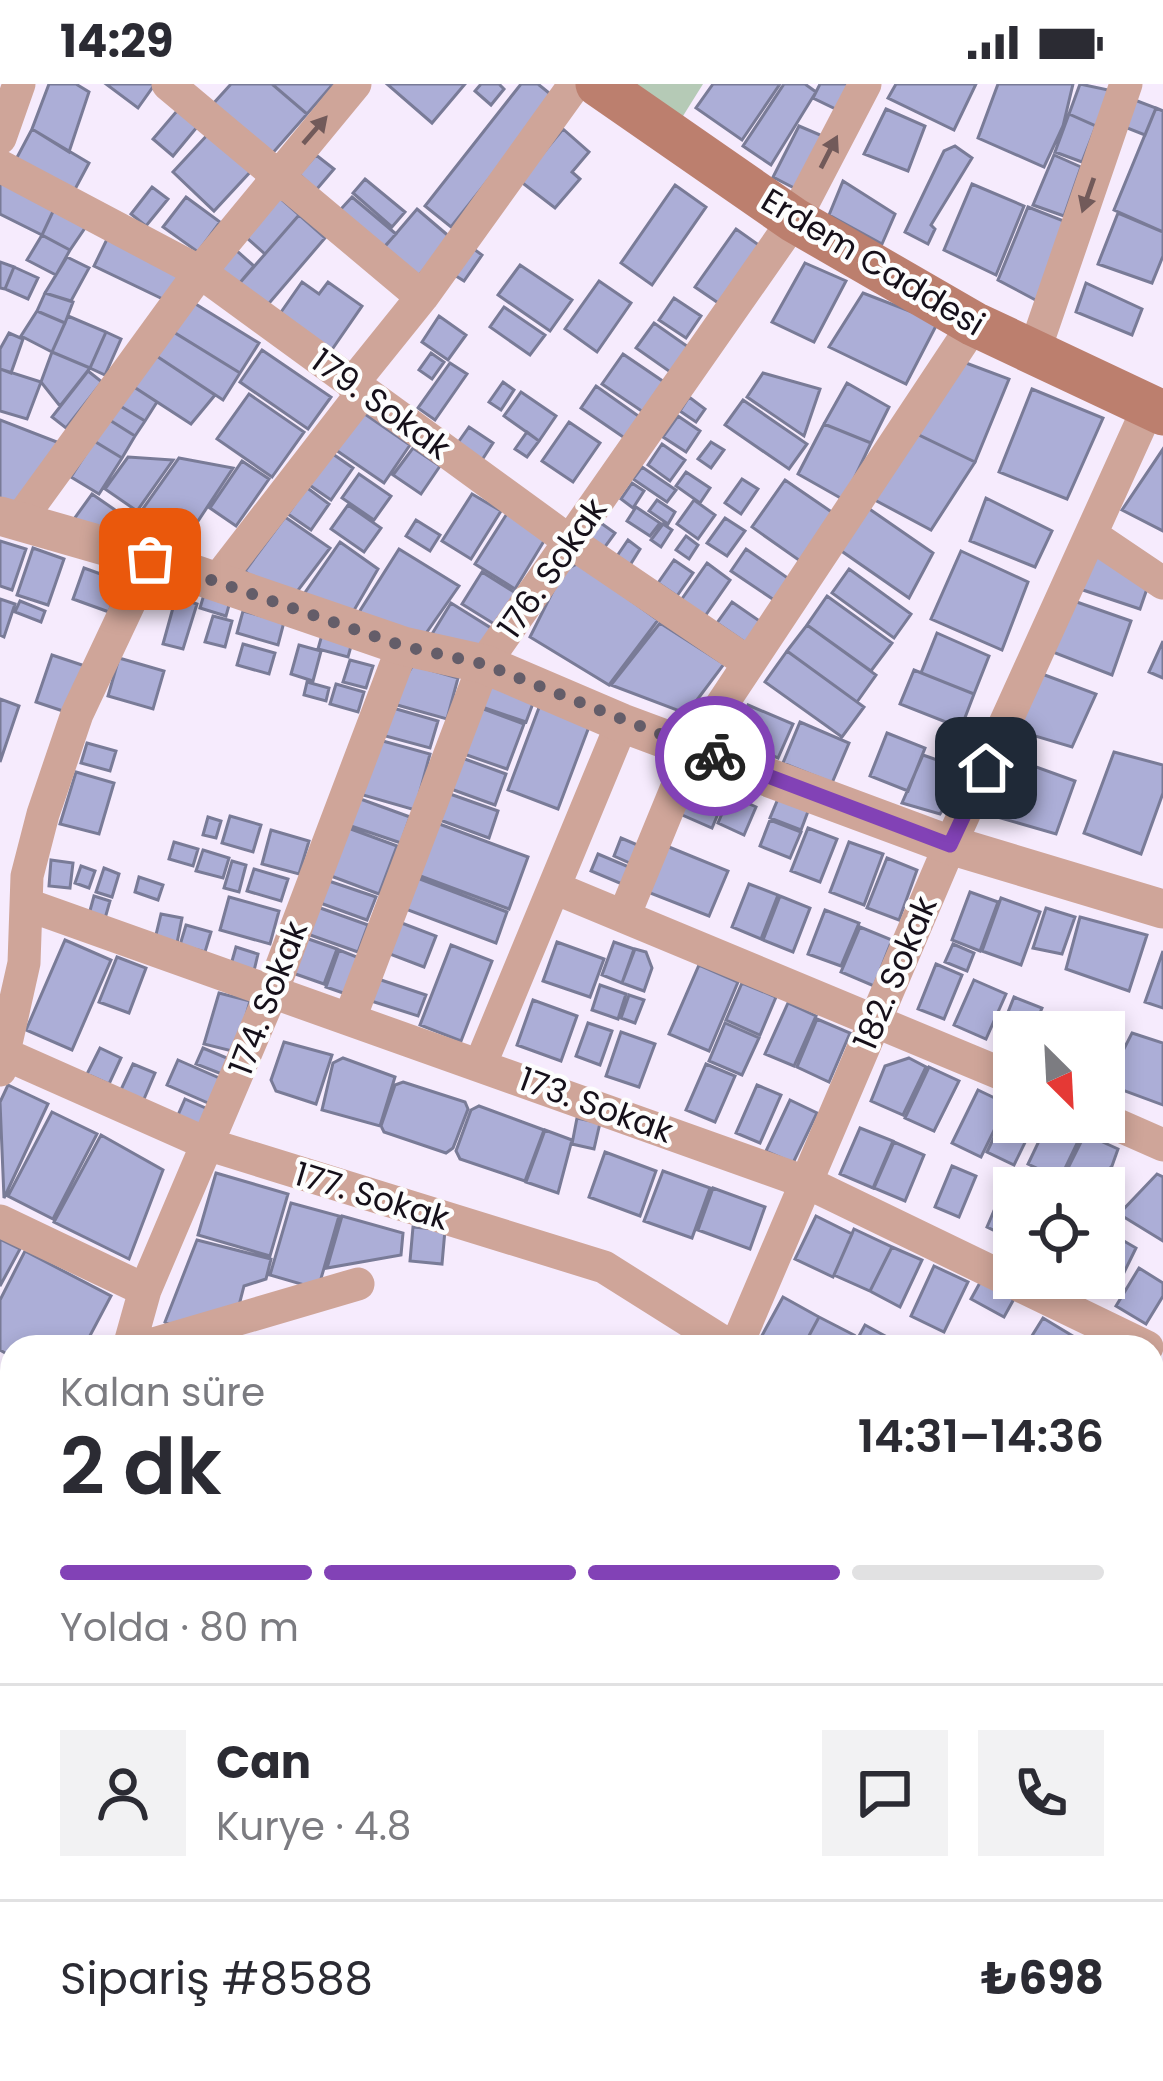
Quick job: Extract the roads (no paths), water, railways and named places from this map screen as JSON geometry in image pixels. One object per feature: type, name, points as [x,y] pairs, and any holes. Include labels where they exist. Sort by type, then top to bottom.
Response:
[{"type":"main road","name":"Erdem Caddesi","points":[[598,84],[794,220],[1033,355],[1156,409]]},
{"type":"street","points":[[169,84],[422,297]]},
{"type":"street","points":[[355,84],[276,176],[10,519],[150,559],[403,646],[484,664],[622,723],[950,845],[1163,909]]},
{"type":"street","points":[[216,582],[575,84]]},
{"type":"street","name":"176. Sokak","points":[[350,1018],[484,664],[794,220],[865,84]]},
{"type":"street","points":[[1033,355],[1126,84]]},
{"type":"street","points":[[0,138],[11,87]]},
{"type":"street","name":"179. Sokak","points":[[0,166],[200,272],[572,543],[748,663]]},
{"type":"street","points":[[623,916],[693,748],[974,324]]},
{"type":"street","name":"182. Sokak","points":[[738,1335],[950,845],[1156,409]]},
{"type":"street","points":[[1093,536],[1163,583]]},
{"type":"street","points":[[4,1062],[27,877],[77,714],[150,559]]},
{"type":"street","name":"174. Sokak","points":[[132,1335],[145,1290],[273,989],[403,646]]},
{"type":"street","points":[[481,1063],[622,723]]},
{"type":"street","points":[[555,888],[993,1070]]},
{"type":"street","name":"173. Sokak","points":[[18,923],[273,989],[808,1183],[1122,1335]]},
{"type":"street","name":"177. Sokak","points":[[4,1062],[210,1145],[604,1268],[713,1335]]},
{"type":"street","points":[[1125,1128],[1163,1145]]},
{"type":"street","points":[[0,1221],[145,1290]]},
{"type":"street","points":[[184,1335],[358,1284]]}]
